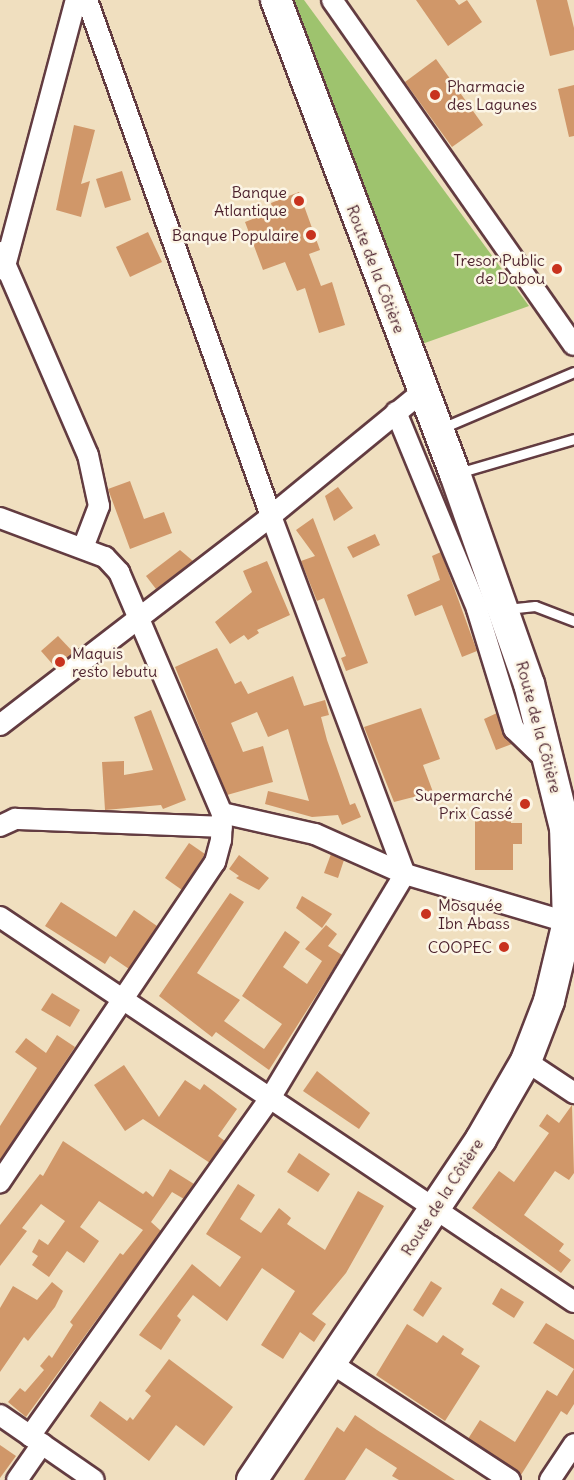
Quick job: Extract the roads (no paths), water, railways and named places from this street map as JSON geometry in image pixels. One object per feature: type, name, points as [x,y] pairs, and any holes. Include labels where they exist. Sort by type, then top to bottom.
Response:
[{"type":"main road","name":"Route de la Côtière","points":[[252,1480],[435,1208],[526,1061],[549,1001],[571,923],[569,828],[550,764],[516,687],[491,610],[455,474],[276,0]]},
{"type":"street","points":[[332,0],[574,345]]},
{"type":"street","points":[[0,287],[2,259],[79,1]]},
{"type":"street","points":[[79,1],[405,874]]},
{"type":"street","points":[[2,259],[88,455],[99,506],[83,548]]},
{"type":"street","points":[[0,725],[272,516],[423,391]]},
{"type":"street","points":[[396,412],[427,483],[491,610]]},
{"type":"street","points":[[427,483],[455,474]]},
{"type":"street","points":[[0,518],[105,557],[120,572],[222,820],[215,862],[0,1182]]},
{"type":"street","points":[[0,826],[15,819],[222,820],[315,834],[405,874],[571,923]]},
{"type":"street","points":[[17,1480],[36,1440],[269,1100],[405,874]]},
{"type":"street","points":[[0,917],[123,998],[269,1100],[574,1302]]},
{"type":"street","points":[[526,1061],[574,1093]]},
{"type":"street","points":[[331,1363],[510,1480]]},
{"type":"street","points":[[0,1415],[94,1480]]},
{"type":"street","points":[[550,1480],[574,1444]]},
{"type":"lane","points":[[437,430],[574,372]]},
{"type":"lane","points":[[455,474],[574,440]]},
{"type":"lane","points":[[491,610],[535,606],[574,621]]},
{"type":"place","name":"Pharmacie des Lagunes","points":[[435,95]]},
{"type":"place","name":"Banque Atlantique","points":[[299,201]]},
{"type":"place","name":"Banque Populaire","points":[[311,235]]},
{"type":"place","name":"Tresor Public de Dabou","points":[[557,269]]},
{"type":"place","name":"Maquis resto lebutu","points":[[60,662]]},
{"type":"place","name":"Supermarché Prix Cassé","points":[[525,804]]},
{"type":"place","name":"Mosquée Ibn Abass","points":[[426,914]]},
{"type":"place","name":"COOPEC","points":[[504,947]]}]
